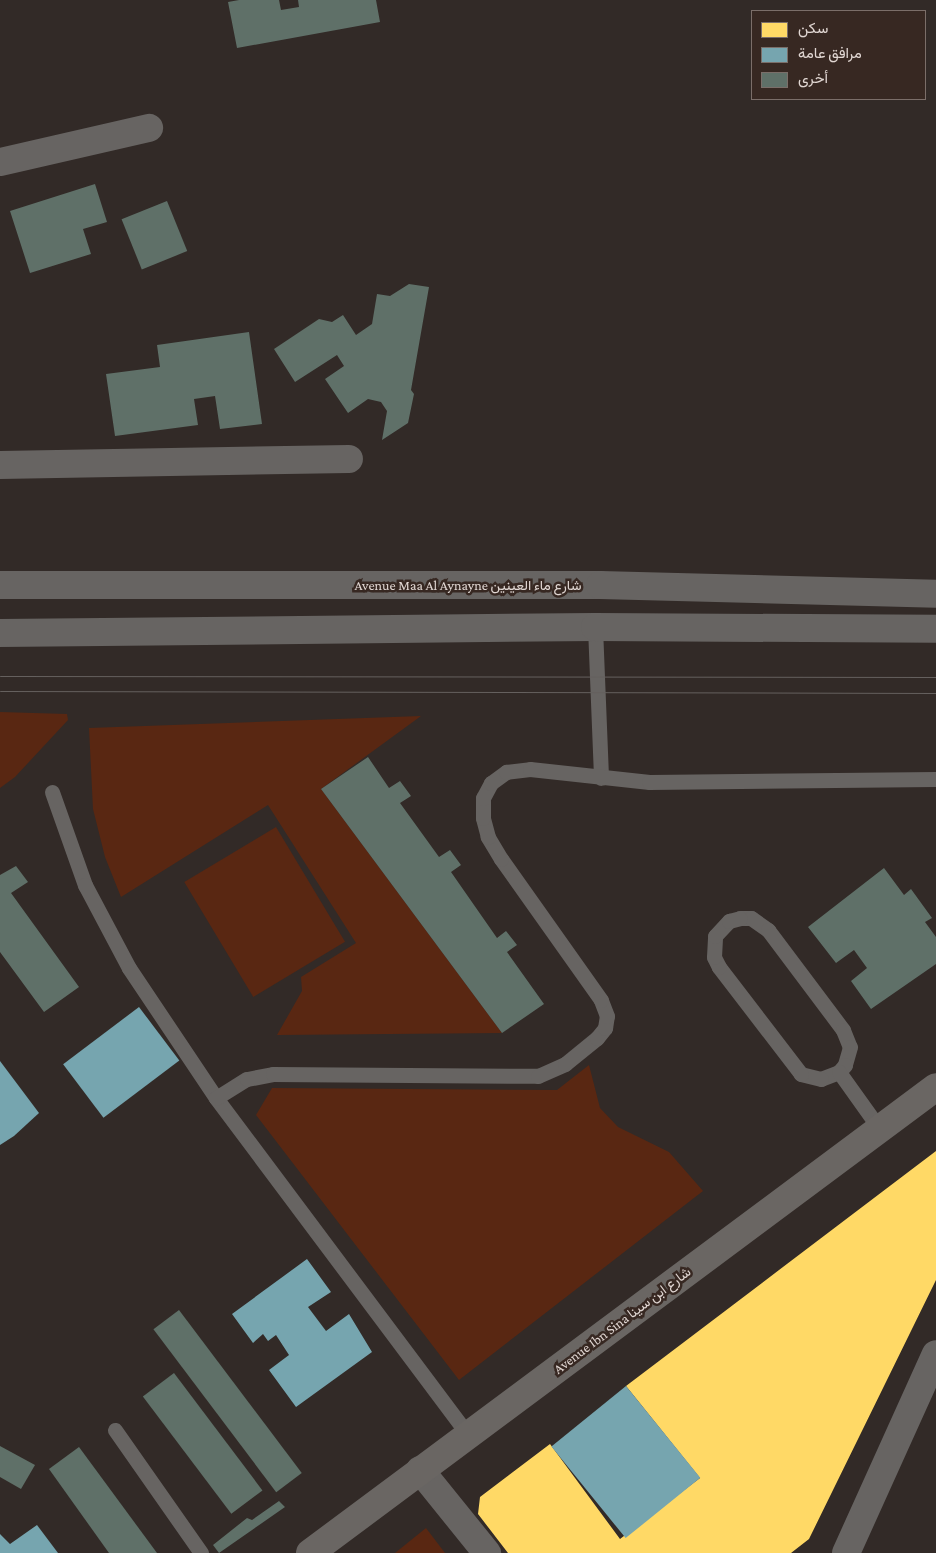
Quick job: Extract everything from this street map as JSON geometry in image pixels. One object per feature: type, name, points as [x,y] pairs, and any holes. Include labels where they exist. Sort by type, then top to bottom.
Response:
[{"type":"main road","name":"Avenue Ibn Sina شارع ابن سينا","points":[[310,1553],[936,1087]]},
{"type":"street","points":[[0,162],[149,128]]},
{"type":"street","points":[[0,465],[349,459]]},
{"type":"street","name":"Avenue Maa Al Aynayne شارع ماء العينين","points":[[0,585],[600,585],[936,594]]},
{"type":"street","points":[[0,633],[595,627],[936,629]]},
{"type":"street","points":[[846,1553],[936,1354]]},
{"type":"street","points":[[420,1470],[488,1553]]},
{"type":"lane","points":[[595,627],[601,778]]},
{"type":"lane","points":[[216,1098],[247,1079],[273,1074],[538,1076],[552,1072],[597,1038],[605,1028],[607,1016],[601,1000],[501,860],[488,837],[483,818],[483,798],[490,783],[506,772],[530,769],[649,782],[936,779]]},
{"type":"lane","points":[[52,792],[100,918],[216,1098],[468,1435]]},
{"type":"lane","points":[[751,918],[768,930],[848,1038],[848,1057],[839,1072],[821,1079],[810,1078],[795,1067],[719,967],[713,946],[721,927],[729,921],[751,918]]},
{"type":"lane","points":[[839,1072],[879,1128]]},
{"type":"lane","points":[[115,1430],[201,1553]]},
{"type":"shaded area","points":[[0,712],[67,714],[68,720],[15,777],[0,788]]},
{"type":"shaded area","points":[[421,716],[321,789],[502,1033],[277,1035],[302,991],[301,977],[356,943],[268,805],[121,897],[105,857],[93,809],[89,728]]},
{"type":"shaded area","points":[[276,827],[345,942],[253,997],[184,882]]},
{"type":"shaded area","points":[[589,1065],[600,1108],[618,1127],[669,1152],[703,1191],[459,1380],[256,1115],[272,1088],[557,1090]]},
{"type":"shaded area","points":[[426,1528],[445,1553],[395,1553]]},
{"type":"building: سكن","points":[[936,1151],[936,1280],[809,1539],[791,1553],[508,1553],[478,1514],[480,1497],[550,1444],[620,1539],[700,1478],[626,1386]]},
{"type":"building: مرافق عامة","points":[[139,1007],[179,1061],[103,1118],[63,1064]]},
{"type":"building: مرافق عامة","points":[[0,1061],[39,1113],[14,1136],[0,1145]]},
{"type":"building: مرافق عامة","points":[[307,1259],[331,1292],[308,1307],[326,1331],[349,1314],[372,1352],[296,1407],[269,1370],[289,1355],[276,1335],[268,1341],[263,1334],[253,1343],[232,1314]]},
{"type":"building: مرافق عامة","points":[[626,1386],[700,1478],[626,1538],[551,1446]]},
{"type":"building: مرافق عامة","points":[[37,1525],[58,1553],[0,1553],[0,1534],[10,1544]]},
{"type":"building: أخرى","points":[[239,0],[279,0],[281,10],[299,7],[298,0],[376,0],[380,22],[237,48],[228,2]]},
{"type":"building: أخرى","points":[[95,184],[107,222],[83,229],[91,254],[30,273],[10,211]]},
{"type":"building: أخرى","points":[[167,201],[187,251],[142,269],[122,219]]},
{"type":"building: أخرى","points":[[409,284],[429,287],[411,390],[414,394],[408,423],[382,440],[387,411],[381,402],[368,399],[348,413],[325,379],[344,366],[337,355],[295,382],[274,349],[319,319],[332,322],[343,315],[356,335],[372,324],[377,294],[390,296]]},
{"type":"building: أخرى","points":[[249,332],[262,424],[220,429],[215,396],[194,399],[198,425],[115,436],[106,374],[160,367],[157,345]]},
{"type":"building: أخرى","points":[[368,757],[389,788],[400,781],[411,796],[400,803],[439,857],[450,850],[461,865],[451,872],[497,938],[506,931],[517,945],[507,952],[544,1004],[502,1033],[321,789]]},
{"type":"building: أخرى","points":[[16,866],[28,882],[11,893],[79,987],[44,1012],[0,952],[0,875]]},
{"type":"building: أخرى","points":[[884,868],[904,895],[911,889],[932,918],[925,922],[936,937],[936,964],[871,1009],[851,981],[867,968],[854,950],[836,963],[808,927]]},
{"type":"building: أخرى","points":[[179,1310],[302,1473],[276,1492],[153,1329]]},
{"type":"building: أخرى","points":[[174,1373],[262,1490],[231,1514],[143,1396]]},
{"type":"building: أخرى","points":[[0,1446],[35,1465],[21,1489],[0,1477]]},
{"type":"building: أخرى","points":[[79,1447],[157,1553],[109,1553],[49,1469]]},
{"type":"building: أخرى","points":[[279,1501],[285,1507],[219,1553],[213,1545],[247,1518],[252,1520]]},
{"type":"tram line","points":[[0,676],[936,677]]},
{"type":"tram line","points":[[0,691],[936,693]]}]
